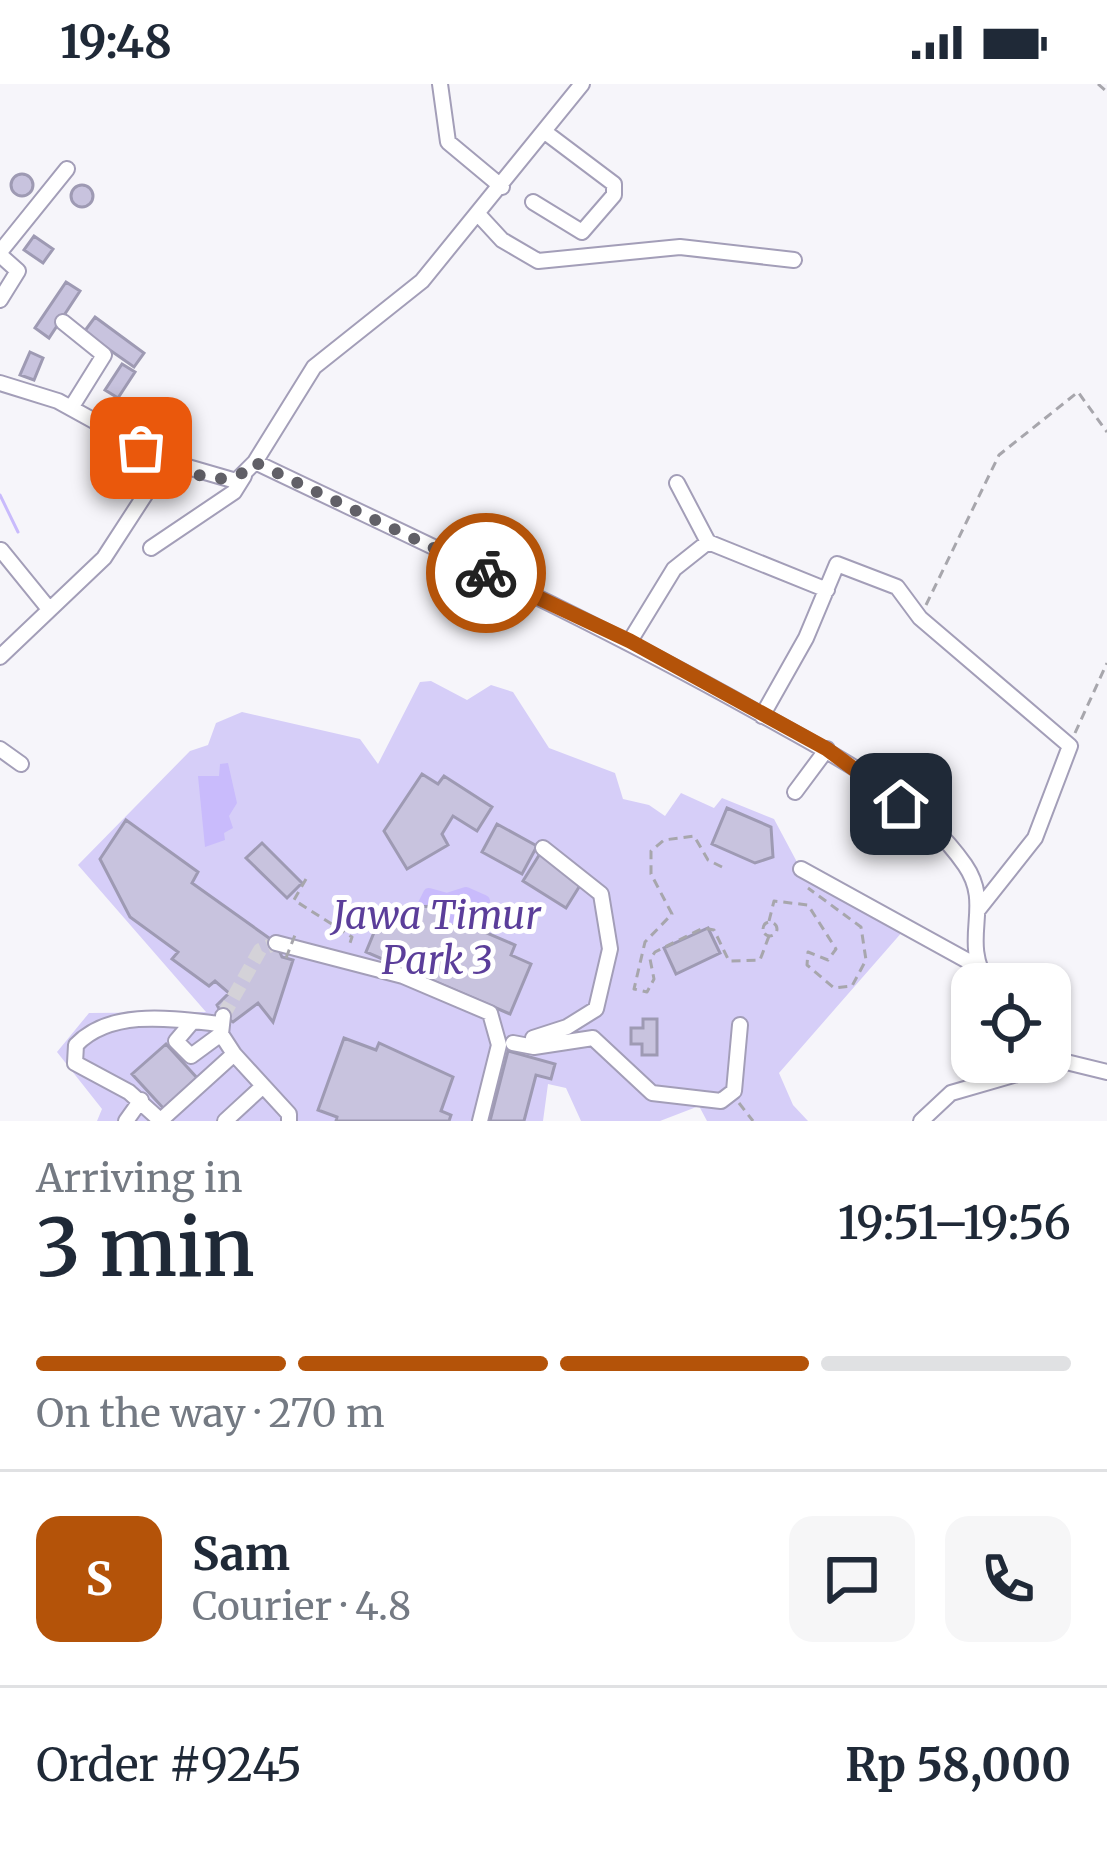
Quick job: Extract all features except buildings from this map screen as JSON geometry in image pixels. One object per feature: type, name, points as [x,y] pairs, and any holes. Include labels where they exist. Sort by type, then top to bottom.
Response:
[{"type":"street","points":[[440,84],[448,142],[502,187]]},
{"type":"street","points":[[151,548],[219,504],[254,462],[314,367],[410,294],[582,84]]},
{"type":"street","points":[[533,202],[582,232],[614,196],[609,180],[545,132]]},
{"type":"street","points":[[0,299],[18,271],[0,253],[68,169]]},
{"type":"street","points":[[478,214],[502,240],[538,260],[680,247],[794,260]]},
{"type":"street","points":[[63,322],[104,355],[71,408]]},
{"type":"street","points":[[0,383],[71,408],[167,461],[227,482],[244,476]]},
{"type":"street","points":[[0,657],[104,558],[167,461]]},
{"type":"street","points":[[254,462],[630,641],[827,749],[951,847],[976,883],[978,910],[972,941],[976,963]]},
{"type":"street","points":[[677,484],[708,542],[826,590]]},
{"type":"street","points":[[630,641],[674,569],[708,542]]},
{"type":"street","points":[[1,550],[49,609]]},
{"type":"street","points":[[762,716],[836,566],[897,587],[920,618],[1070,746],[1035,838],[978,910]]},
{"type":"street","points":[[795,792],[827,749]]},
{"type":"street","points":[[0,750],[21,764]]},
{"type":"street","points":[[506,1044],[567,1027],[596,1009],[610,950],[601,894],[544,848]]},
{"type":"street","points":[[799,875],[971,963]]},
{"type":"street","points":[[276,943],[352,960],[484,1008],[506,1044]]},
{"type":"street","points":[[222,1025],[193,1021],[98,1028],[76,1045],[75,1063],[141,1100],[160,1121],[234,1054]]},
{"type":"street","points":[[193,1021],[176,1041],[191,1057],[222,1025]]},
{"type":"street","points":[[222,1025],[234,1054],[290,1114],[290,1121]]},
{"type":"street","points":[[506,1044],[534,1047],[585,1036],[599,1041],[652,1093],[721,1101],[732,1094],[740,1025]]},
{"type":"street","points":[[480,1121],[506,1044]]},
{"type":"street","points":[[1071,1064],[1106,1074]]},
{"type":"street","points":[[921,1121],[951,1093],[986,1083]]},
{"type":"street","points":[[225,1121],[263,1086]]},
{"type":"street","points":[[126,1121],[141,1100]]},
{"type":"path","points":[[1098,84],[1107,92]]},
{"type":"path","points":[[920,618],[1006,446],[1055,415],[1078,392],[1107,432]]},
{"type":"path","points":[[1070,746],[1107,663]]},
{"type":"path","points":[[722,867],[708,860],[694,836],[664,840],[650,851],[651,874],[672,914],[645,942],[634,989],[647,992],[652,985],[655,952],[703,928],[717,934],[729,961],[760,960],[769,936],[778,929],[769,921]]},
{"type":"path","points":[[769,936],[763,928],[774,902],[808,905],[836,949],[828,960],[808,952],[807,965],[834,988],[845,991],[862,973],[866,960],[861,927],[799,875]]},
{"type":"path","points":[[306,879],[294,900],[352,937],[348,948],[331,944]]},
{"type":"path","points":[[286,958],[295,935],[313,939]]},
{"type":"path","points":[[732,1094],[753,1121]]},
{"type":"green space","name":"Jawa Timur Park 3","points":[[431,681],[467,700],[491,685],[513,692],[549,748],[615,773],[623,799],[649,805],[665,816],[681,793],[714,808],[722,798],[774,819],[806,879],[903,931],[779,1073],[793,1105],[808,1121],[707,1121],[699,1106],[660,1121],[581,1121],[566,1088],[548,1084],[543,1121],[97,1121],[102,1109],[57,1052],[89,1013],[206,1012],[78,865],[190,751],[208,745],[216,723],[242,712],[360,739],[378,764],[420,682]]},
{"type":"shaded area","points":[[228,763],[237,803],[229,816],[233,828],[224,833],[225,840],[205,847],[198,776],[219,776],[220,764]]},
{"type":"waterway","points":[[0,495],[18,532]]},
{"type":"waterway","points":[[423,906],[429,894],[447,899],[466,893],[484,901],[478,920],[448,918]]},
{"type":"tunnel","points":[[223,1016],[260,950],[276,943]]},
{"type":"way so far","points":[[141,448],[227,482],[244,476],[254,462],[486,573]]},
{"type":"route","points":[[486,573],[630,641],[827,749],[901,804]]}]
